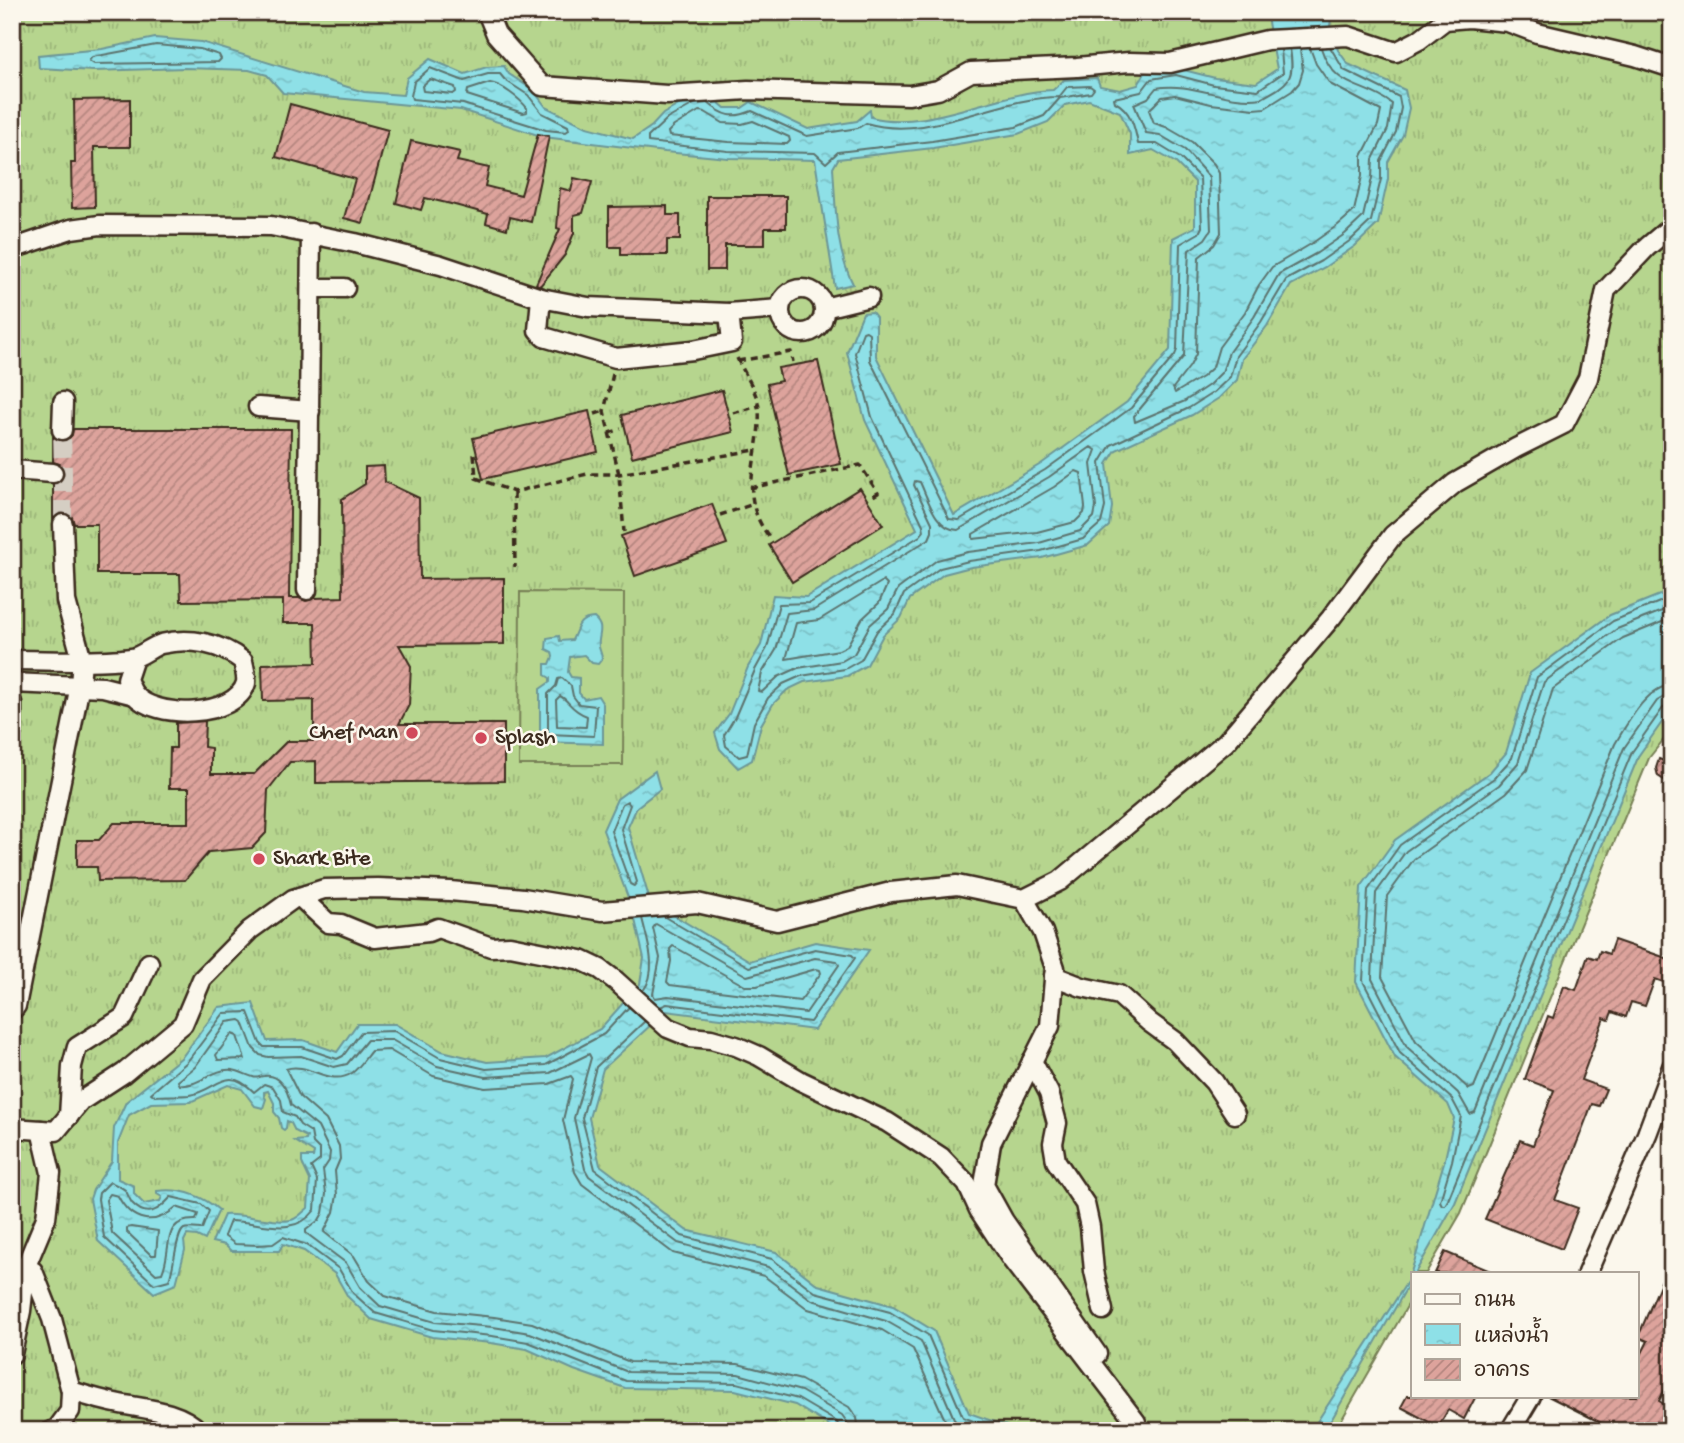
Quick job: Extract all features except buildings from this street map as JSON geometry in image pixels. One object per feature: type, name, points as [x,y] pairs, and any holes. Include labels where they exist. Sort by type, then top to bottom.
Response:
[{"type":"street","points":[[487,12],[496,34],[542,86],[667,95],[748,90],[909,96],[938,90],[971,72],[1129,62],[1170,63],[1267,40],[1348,36],[1396,52],[1419,40],[1445,20],[1469,18],[1508,22],[1537,33],[1635,56],[1672,68]]},
{"type":"street","points":[[12,250],[71,229],[100,225],[271,226],[311,233],[441,265],[541,298],[588,307],[729,313],[780,309]]},
{"type":"street","points":[[12,1128],[56,1131],[81,1101],[124,1073],[183,1024],[202,979],[250,930],[293,899],[324,889],[450,891],[523,898],[602,911],[697,903],[777,921],[891,892],[957,885],[1024,899],[1060,881],[1226,742],[1331,618],[1392,536],[1455,483],[1564,424],[1588,378],[1606,290],[1646,248],[1672,226]]},
{"type":"street","points":[[307,590],[311,233]]},
{"type":"street","points":[[311,288],[345,288]]},
{"type":"street","points":[[831,306],[804,289],[795,290],[788,295],[780,309],[780,318],[785,326],[800,334],[816,328],[831,306],[869,297]]},
{"type":"street","points":[[541,298],[538,330],[544,337],[616,358],[693,350],[732,342],[729,313]]},
{"type":"street","points":[[62,430],[63,402]]},
{"type":"street","points":[[258,407],[310,411]]},
{"type":"street","points":[[12,470],[53,473]]},
{"type":"street","points":[[12,1010],[16,1006],[80,685],[82,660],[66,601],[63,524]]},
{"type":"street","points":[[12,660],[134,658],[160,644],[208,643],[228,649],[243,661],[246,681],[237,698],[220,708],[188,711],[158,708],[135,695],[117,689],[12,683]]},
{"type":"street","points":[[134,658],[127,679],[135,695]]},
{"type":"street","points":[[12,703],[12,731]]},
{"type":"street","points":[[300,897],[328,923],[341,924],[375,938],[438,929],[491,947],[510,946],[581,960],[616,981],[668,1028],[690,1037],[724,1042],[759,1056],[801,1081],[887,1122],[908,1135],[941,1157],[967,1184],[979,1210],[1012,1260],[1136,1422],[1138,1431]]},
{"type":"street","points":[[1024,899],[1043,932],[1055,968],[1050,1026],[991,1143],[984,1185],[1004,1221],[1152,1431]]},
{"type":"street","points":[[69,1116],[72,1066],[77,1047],[124,1017],[149,962]]},
{"type":"street","points":[[1054,976],[1082,988],[1119,995],[1175,1041],[1214,1082],[1235,1114]]},
{"type":"street","points":[[1032,1061],[1049,1093],[1057,1123],[1053,1143],[1056,1161],[1085,1204],[1094,1271],[1103,1310]]},
{"type":"street","points":[[1587,1272],[1647,1134],[1672,1068]]},
{"type":"street","points":[[12,1353],[21,1311],[26,1266],[46,1218],[51,1173],[41,1130]]},
{"type":"street","points":[[33,1271],[52,1319],[71,1391],[69,1411],[56,1430],[51,1431]]},
{"type":"street","points":[[71,1391],[156,1409],[192,1423],[199,1431]]},
{"type":"street","points":[[1510,1431],[1530,1398]]},
{"type":"path","points":[[732,342],[759,406],[750,488],[759,525],[771,539]]},
{"type":"path","points":[[738,361],[791,352],[793,362]]},
{"type":"path","points":[[616,358],[604,411],[619,474],[624,532]]},
{"type":"path","points":[[733,413],[759,406]]},
{"type":"path","points":[[594,414],[604,411]]},
{"type":"path","points":[[609,433],[621,429]]},
{"type":"path","points":[[474,454],[476,478],[514,492],[587,474],[619,474],[755,450]]},
{"type":"path","points":[[750,488],[815,472],[860,465],[878,493],[870,498]]},
{"type":"path","points":[[514,492],[515,568]]},
{"type":"path","points":[[720,515],[754,504]]},
{"type":"green space","points":[[12,12],[1672,12],[1672,729],[1649,758],[1461,1213],[1427,1272],[1411,1272],[1411,1299],[1335,1431],[12,1431]]},
{"type":"green space","points":[[520,592],[624,593],[623,765],[519,765]]},
{"type":"water","points":[[1266,12],[1332,12],[1330,26],[1338,50],[1348,64],[1405,90],[1409,108],[1403,135],[1388,162],[1388,179],[1378,224],[1355,246],[1325,267],[1291,285],[1267,326],[1242,359],[1237,380],[1219,398],[1192,415],[1116,450],[1107,464],[1112,507],[1109,526],[1088,545],[1042,558],[971,567],[944,574],[910,599],[901,618],[883,635],[867,665],[847,676],[804,682],[787,690],[773,704],[761,725],[752,760],[738,768],[720,749],[715,733],[729,714],[748,667],[761,645],[773,595],[806,597],[917,529],[865,420],[847,352],[863,313],[872,312],[876,317],[876,356],[954,515],[1041,464],[1127,402],[1170,350],[1173,238],[1195,227],[1195,182],[1176,163],[1153,150],[1130,155],[1130,134],[1120,112],[1089,100],[1065,105],[1048,122],[1018,134],[933,148],[838,159],[833,168],[837,228],[847,271],[853,284],[835,288],[815,160],[728,158],[544,137],[461,110],[283,93],[267,75],[249,70],[185,68],[94,71],[39,68],[38,55],[102,49],[155,38],[201,42],[364,92],[403,95],[407,78],[430,59],[465,74],[487,67],[504,66],[509,74],[533,90],[546,107],[587,127],[633,139],[652,126],[663,114],[696,95],[711,96],[725,108],[742,108],[751,102],[808,129],[857,121],[870,110],[871,117],[893,120],[938,116],[1008,97],[1053,90],[1064,80],[1097,78],[1100,86],[1120,90],[1138,85],[1145,73],[1176,68],[1215,78],[1256,83],[1277,69]]},
{"type":"water","points":[[1672,590],[1672,708],[1639,755],[1455,1203],[1416,1272],[1411,1272],[1445,1159],[1454,1118],[1448,1104],[1395,1057],[1356,982],[1361,887],[1395,840],[1490,772],[1506,753],[1530,673],[1610,615]]},
{"type":"water","points":[[594,618],[600,625],[602,659],[598,664],[592,663],[584,655],[570,657],[568,672],[571,677],[579,678],[579,693],[584,699],[598,696],[603,704],[603,744],[540,742],[540,689],[550,682],[550,678],[545,675],[545,664],[550,664],[553,657],[552,652],[546,649],[547,638],[559,636],[560,641],[572,640],[581,622]]},
{"type":"water","points":[[655,771],[660,789],[637,807],[628,827],[650,901],[750,961],[815,942],[869,950],[814,1030],[666,1011],[603,1069],[589,1118],[600,1165],[686,1230],[776,1252],[818,1285],[893,1306],[934,1331],[969,1413],[1021,1431],[838,1431],[795,1405],[735,1390],[625,1388],[574,1370],[527,1349],[432,1337],[371,1319],[348,1297],[335,1274],[304,1251],[283,1244],[279,1251],[231,1251],[225,1245],[212,1242],[224,1215],[288,1220],[296,1218],[308,1208],[310,1180],[302,1157],[313,1157],[314,1153],[295,1141],[306,1140],[307,1137],[295,1131],[291,1123],[287,1121],[286,1128],[281,1128],[268,1091],[264,1092],[266,1099],[263,1108],[255,1106],[242,1089],[228,1085],[190,1102],[151,1103],[129,1115],[118,1143],[118,1179],[134,1186],[134,1194],[144,1204],[160,1201],[162,1197],[157,1191],[174,1191],[198,1197],[219,1210],[205,1240],[187,1235],[176,1284],[154,1293],[98,1241],[90,1199],[112,1161],[114,1128],[126,1102],[182,1057],[219,1007],[253,1003],[267,1041],[303,1040],[337,1052],[357,1024],[395,1024],[442,1051],[487,1062],[546,1058],[600,1029],[640,984],[644,958],[633,911],[603,830],[617,799]]},
{"type":"water","points":[[1411,1272],[1411,1280],[1325,1431],[1311,1431]]},
{"type":"tunnel","points":[[53,473],[63,474],[62,430]]},
{"type":"tunnel","points":[[63,474],[63,524]]},
{"type":"place","name":"Chef Man","points":[[412,733]]},
{"type":"place","name":"Splash","points":[[481,738]]},
{"type":"place","name":"Shark Bite","points":[[259,859]]}]
